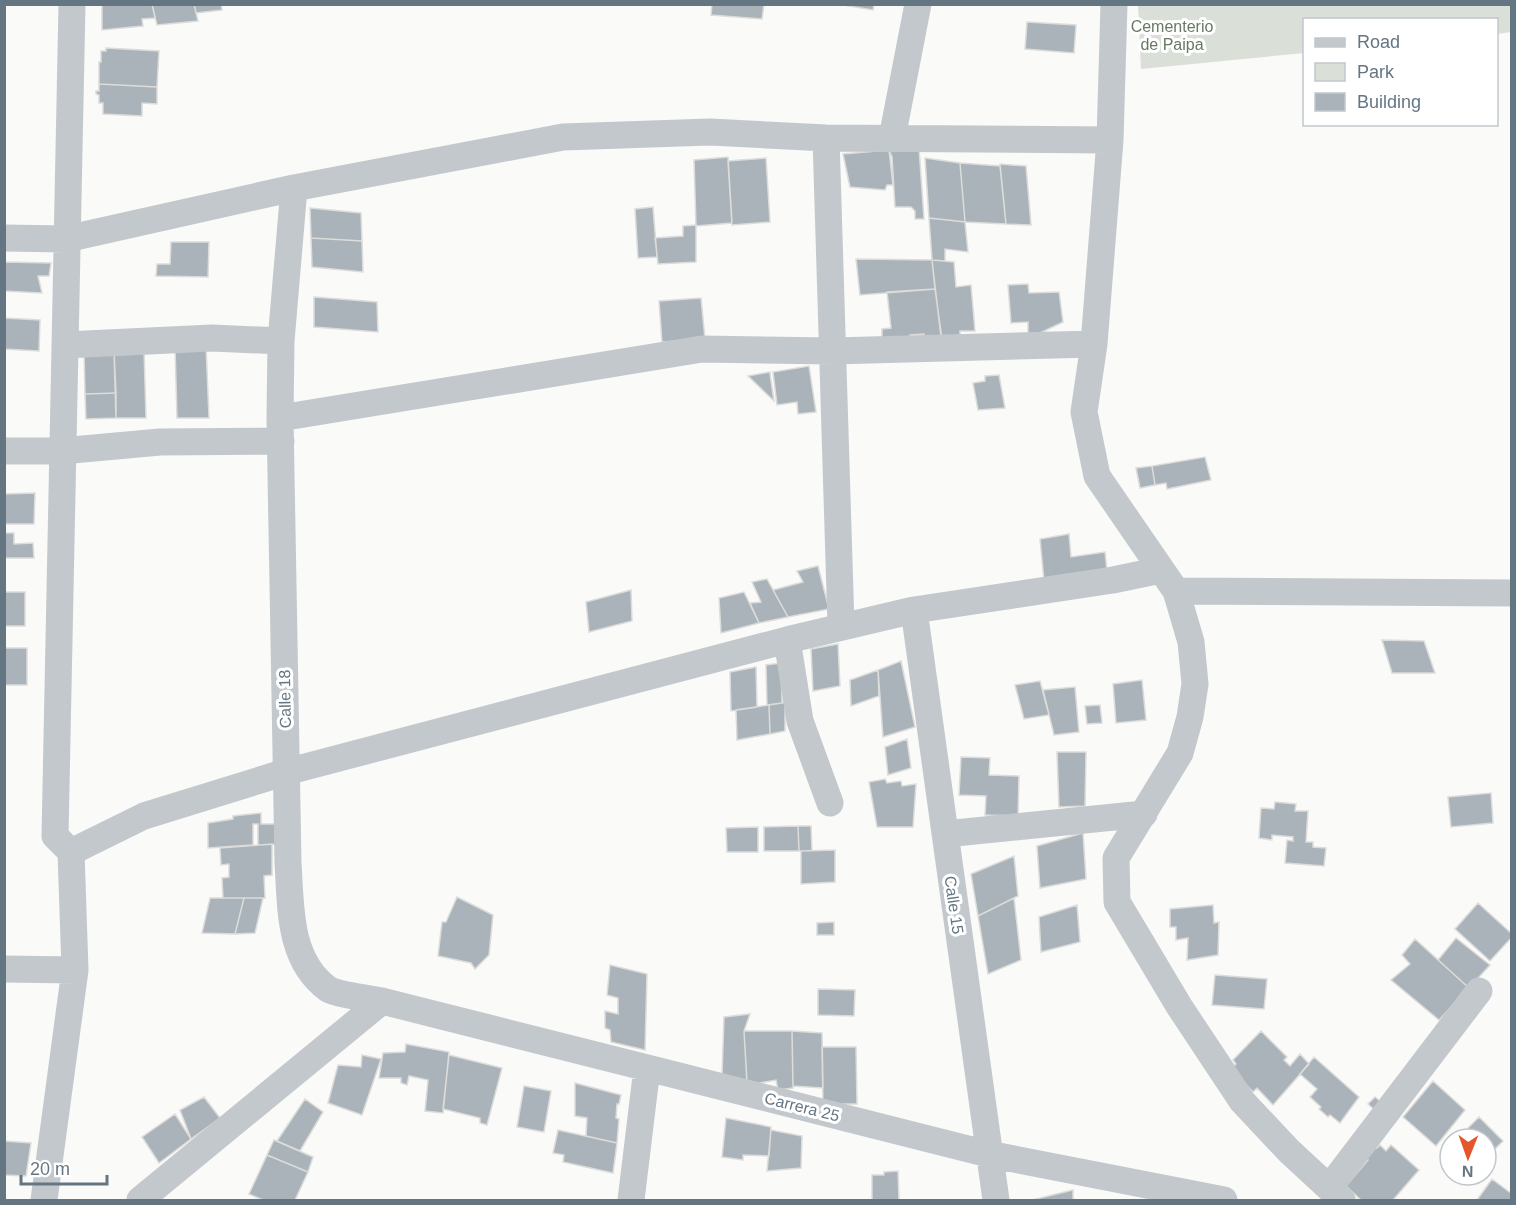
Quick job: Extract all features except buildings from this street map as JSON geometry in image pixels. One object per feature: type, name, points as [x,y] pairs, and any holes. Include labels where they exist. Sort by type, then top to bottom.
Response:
[{"type":"street","points":[[44,1200],[75,970],[71,852],[55,836],[61,452],[72,4]]},
{"type":"street","points":[[892,138],[918,4]]},
{"type":"street","points":[[1114,4],[1110,140],[1094,344],[1084,412],[1097,476],[1168,580],[1191,642],[1195,684],[1190,717],[1179,753],[1116,858],[1118,902],[1179,1006],[1242,1101],[1289,1151],[1336,1194],[1479,991]]},
{"type":"street","points":[[4,238],[66,239],[294,188],[563,137],[710,132],[826,138],[1110,140]]},
{"type":"street","points":[[826,138],[841,626]]},
{"type":"street","name":"Calle 18","points":[[294,188],[281,341],[286,772],[288,863],[293,932],[306,966],[329,990],[382,1001]]},
{"type":"street","points":[[65,345],[212,338],[281,341]]},
{"type":"street","points":[[4,452],[61,452],[281,429],[702,349],[833,351],[1094,344]]},
{"type":"street","points":[[71,852],[144,816],[286,772],[841,626],[914,610],[1113,580],[1512,593]]},
{"type":"street","name":"Calle 15","points":[[914,610],[996,1200]]},
{"type":"street","points":[[787,640],[800,721],[830,803]]},
{"type":"street","points":[[945,834],[1144,814]]},
{"type":"street","points":[[4,969],[75,970]]},
{"type":"street","points":[[147,1199],[382,1001]]},
{"type":"street","name":"Carrera 25","points":[[382,1001],[988,1154],[1224,1200]]},
{"type":"street","points":[[631,1200],[646,1068]]},
{"type":"green space","name":"Cementerio de Paipa","points":[[1138,5],[1511,5],[1511,32],[1498,34],[1498,18],[1303,18],[1303,53],[1141,69]]}]
